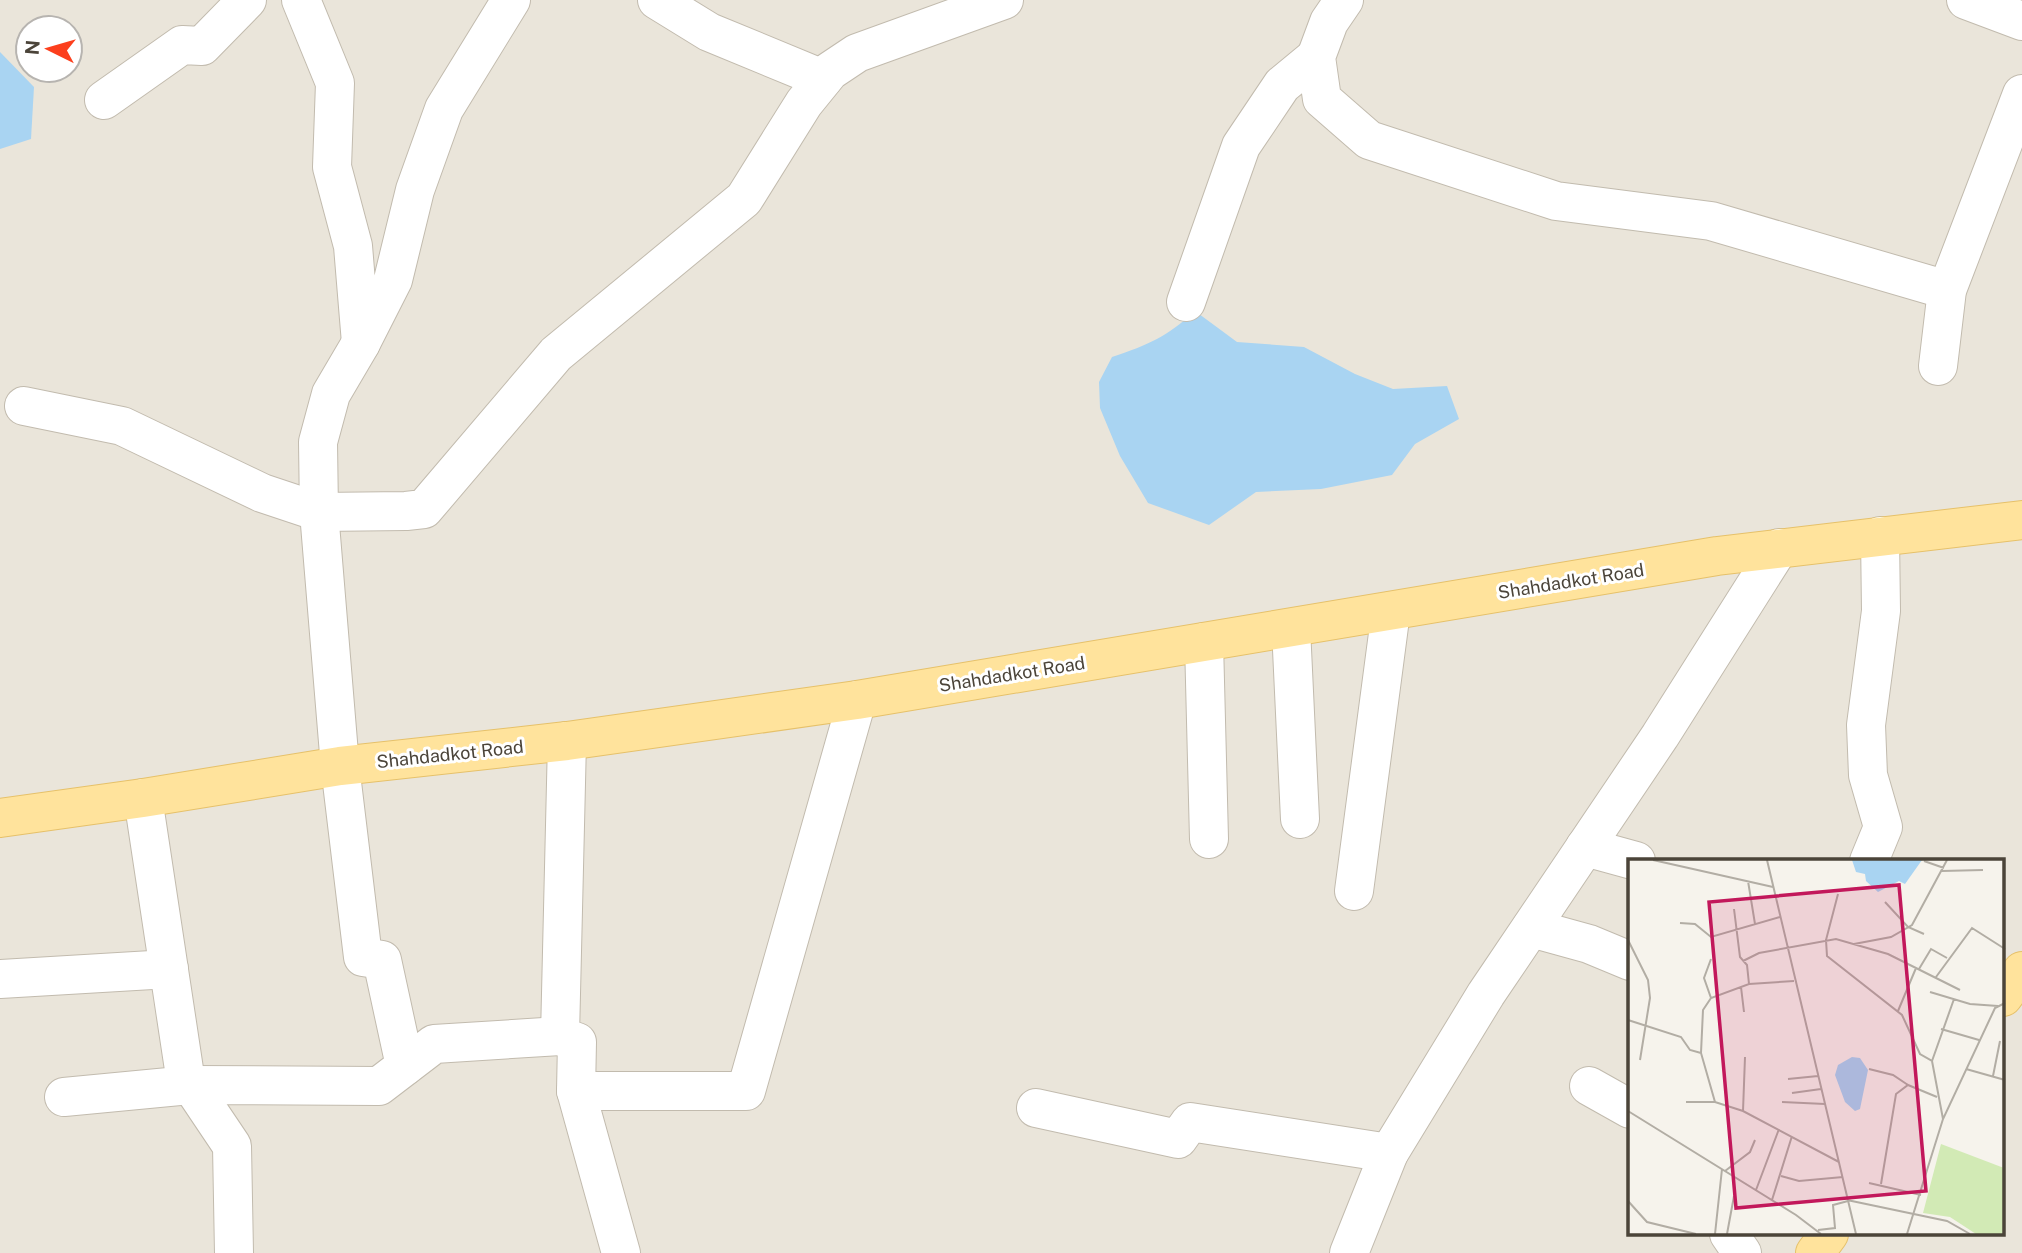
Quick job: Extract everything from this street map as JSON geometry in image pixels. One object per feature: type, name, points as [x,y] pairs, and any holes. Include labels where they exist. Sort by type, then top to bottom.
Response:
[{"type":"main road","name":"Shahdadkot Road","points":[[0,818],[143,798],[341,765],[567,741],[857,700],[1779,548],[2022,520]]},
{"type":"main road","points":[[2004,996],[2022,971]]},
{"type":"main road","points":[[1815,1253],[1828,1236]]},
{"type":"street","points":[[104,100],[182,45],[202,46],[247,0]]},
{"type":"street","points":[[301,0],[335,83],[332,167],[353,246],[362,343]]},
{"type":"street","points":[[405,1066],[382,960],[363,957],[341,765],[319,512],[318,442],[331,394],[362,343],[393,280],[415,190],[444,109],[511,0]]},
{"type":"street","points":[[657,0],[709,32],[823,79]]},
{"type":"street","points":[[24,406],[122,426],[262,493],[319,512],[406,512],[424,509],[556,354],[744,199],[804,103],[830,71],[857,53],[1004,0]]},
{"type":"street","points":[[1344,0],[1329,22],[1316,57],[1322,99],[1369,140],[1556,201],[1711,221],[1947,290]]},
{"type":"street","points":[[1966,0],[2022,21]]},
{"type":"street","points":[[1186,302],[1241,146],[1282,85],[1316,57]]},
{"type":"street","points":[[1938,366],[1947,290],[2022,94]]},
{"type":"street","points":[[1870,859],[1883,827],[1868,775],[1866,725],[1881,611],[1880,536]]},
{"type":"street","points":[[1349,1253],[1389,1153],[1486,994],[1660,736],[1779,548]]},
{"type":"street","points":[[1354,891],[1391,611]]},
{"type":"street","points":[[1291,628],[1300,818]]},
{"type":"street","points":[[1204,642],[1209,839]]},
{"type":"street","points":[[576,1091],[746,1091],[857,700]]},
{"type":"street","points":[[560,1036],[567,741]]},
{"type":"street","points":[[143,798],[185,1076],[232,1146],[234,1253]]},
{"type":"street","points":[[1585,847],[1629,859]]},
{"type":"street","points":[[1531,928],[1588,944],[1628,960]]},
{"type":"street","points":[[0,979],[169,968]]},
{"type":"street","points":[[64,1097],[190,1085],[379,1086],[434,1044],[560,1036],[577,1042],[576,1091],[621,1253]]},
{"type":"street","points":[[1589,1086],[1628,1108]]},
{"type":"street","points":[[1036,1108],[1178,1139],[1190,1122],[1389,1153]]},
{"type":"street","points":[[1730,1236],[1742,1253]]},
{"type":"shaded area","points":[[0,0],[2022,0],[2022,1253],[0,1253]]},
{"type":"water","points":[[0,52],[14,66],[14,84],[31,84],[34,87],[31,139],[0,149]]},
{"type":"water","points":[[1195,311],[1237,342],[1304,347],[1355,374],[1393,389],[1447,386],[1459,419],[1415,444],[1392,475],[1321,489],[1256,492],[1209,525],[1148,503],[1120,456],[1100,408],[1099,382],[1112,357],[1156,339],[1175,328]]}]
